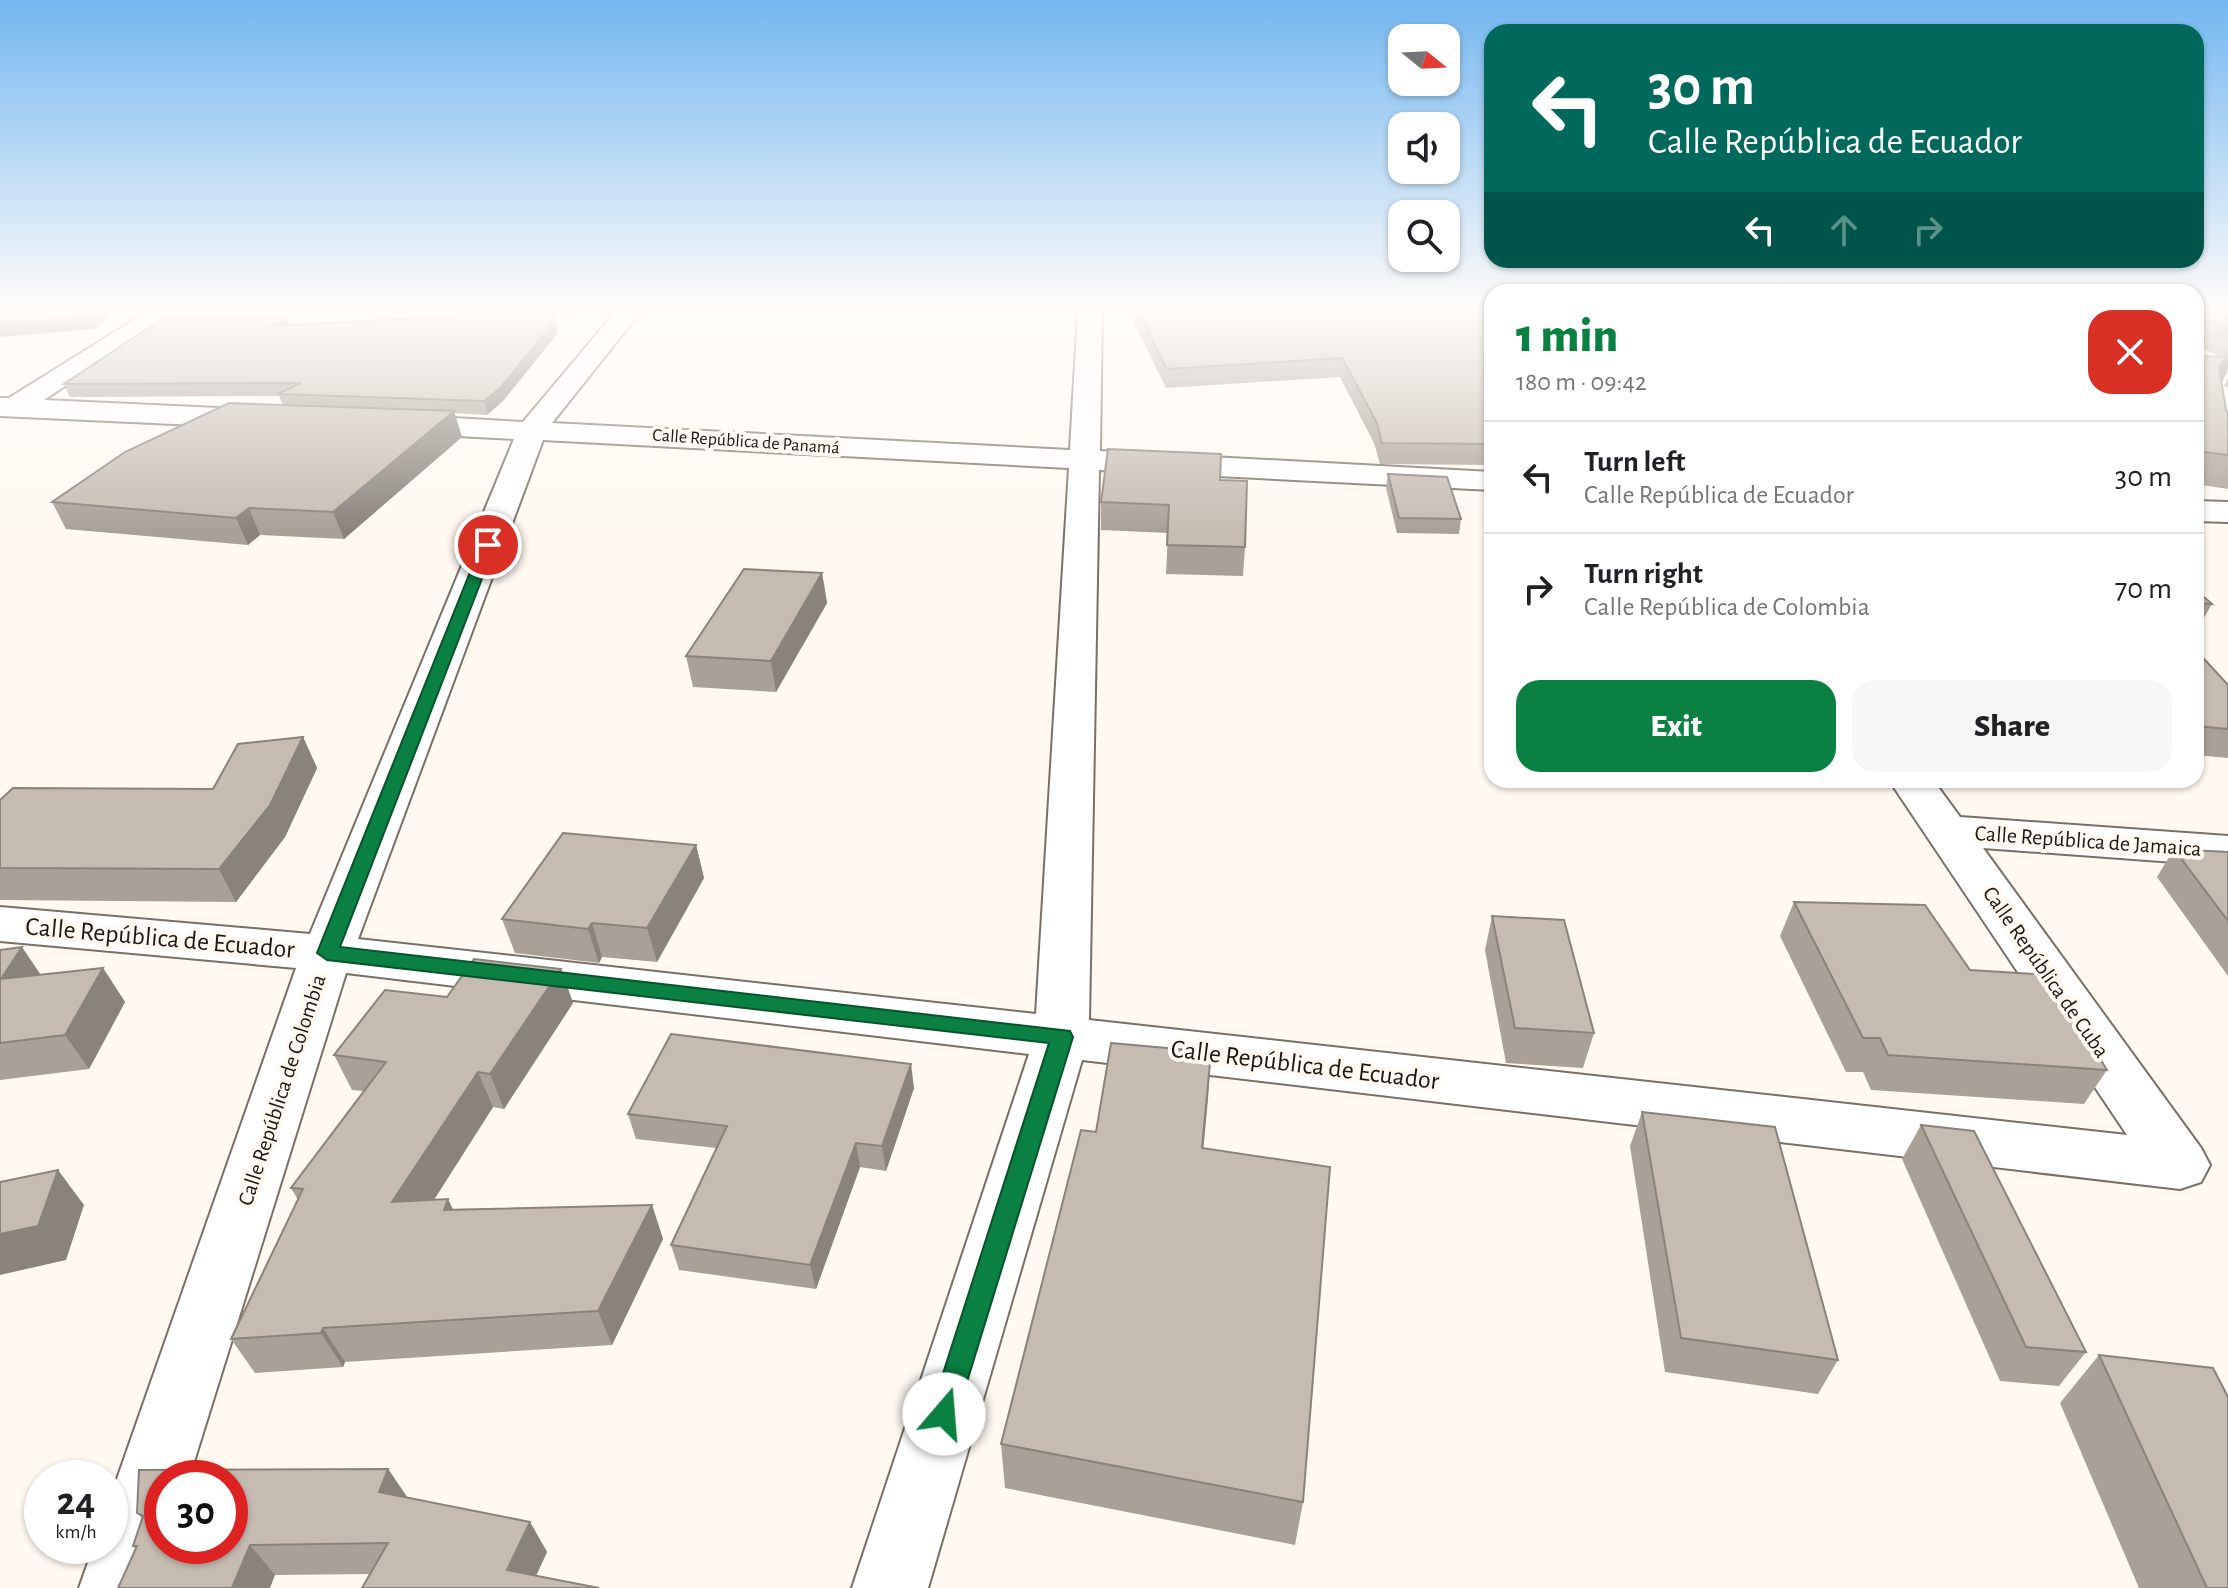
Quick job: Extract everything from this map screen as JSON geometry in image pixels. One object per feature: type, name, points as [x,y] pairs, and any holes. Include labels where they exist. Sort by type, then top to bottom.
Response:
[{"type":"street","points":[[5,409],[45,384]]},
{"type":"street","name":"Calle República de Colombia","points":[[117,1588],[327,953],[533,428],[569,384]]},
{"type":"street","points":[[890,1588],[1062,1037],[1088,384]]},
{"type":"street","points":[[5,409],[282,420]]},
{"type":"street","name":"Calle República de Panamá","points":[[376,423],[533,428],[1086,462],[1484,481]]},
{"type":"street","points":[[2204,511],[2228,512]]},
{"type":"street","name":"Calle República de Cuba","points":[[1917,788],[2180,1165]]},
{"type":"street","name":"Calle República de Jamaica","points":[[1948,831],[2228,851]]},
{"type":"street","name":"Calle República de Ecuador","points":[[0,924],[327,953],[2180,1165]]},
{"type":"building","points":[[299,384],[503,384],[484,401],[278,394]]},
{"type":"building","points":[[1356,384],[1484,384],[1484,444],[1382,443],[1377,423]]},
{"type":"building","points":[[2204,384],[2222,384],[2228,413],[2228,455],[2204,452]]},
{"type":"building","points":[[229,403],[454,411],[333,512],[249,508],[236,518],[52,502],[125,452]]},
{"type":"building","points":[[1108,449],[1221,454],[1220,480],[1247,481],[1245,547],[1167,545],[1169,505],[1101,502]]},
{"type":"building","points":[[1388,474],[1447,477],[1461,519],[1399,518]]},
{"type":"building","points":[[744,569],[822,573],[771,661],[686,656]]},
{"type":"building","points":[[2204,659],[2228,685],[2228,729],[2204,727]]},
{"type":"building","points":[[303,737],[270,805],[219,869],[0,868],[0,800],[13,788],[213,789],[238,744]]},
{"type":"building","points":[[563,833],[696,845],[647,928],[592,923],[588,929],[502,919]]},
{"type":"building","points":[[2174,849],[2228,852],[2228,921]]},
{"type":"building","points":[[1794,902],[1925,905],[1970,970],[2050,975],[2107,1070],[1888,1055],[1880,1038],[1863,1038]]},
{"type":"building","points":[[1492,916],[1564,920],[1594,1033],[1515,1028]]},
{"type":"building","points":[[22,947],[1,979],[103,968],[65,1035],[0,1043],[0,950]]},
{"type":"building","points":[[474,959],[561,969],[490,1074],[478,1072],[392,1202],[448,1199],[444,1210],[652,1205],[598,1311],[323,1328],[321,1333],[231,1339],[303,1189],[291,1188],[386,1062],[334,1055],[385,990],[447,997]]},
{"type":"building","points":[[671,1034],[911,1064],[882,1146],[856,1143],[810,1265],[671,1245],[727,1126],[628,1114]]},
{"type":"building","points":[[1111,1043],[1211,1052],[1202,1148],[1330,1167],[1303,1502],[1001,1444],[1081,1130],[1096,1132]]},
{"type":"building","points":[[1642,1112],[1775,1127],[1838,1360],[1681,1338]]},
{"type":"building","points":[[1921,1125],[1974,1131],[2086,1352],[2026,1347]]},
{"type":"building","points":[[58,1170],[38,1226],[0,1234],[0,1182]]},
{"type":"building","points":[[2099,1355],[2213,1368],[2228,1397],[2228,1588],[2207,1588]]},
{"type":"building","points":[[388,1469],[379,1492],[530,1522],[507,1570],[599,1588],[362,1588],[388,1543],[250,1545],[248,1550],[248,1470]]},
{"type":"building","points":[[139,1470],[144,1470],[144,1564],[242,1564],[232,1588],[118,1588],[137,1546],[133,1546],[143,1516],[137,1513]]},
{"type":"route","points":[[488,545],[327,953],[1062,1037],[944,1414]]}]
